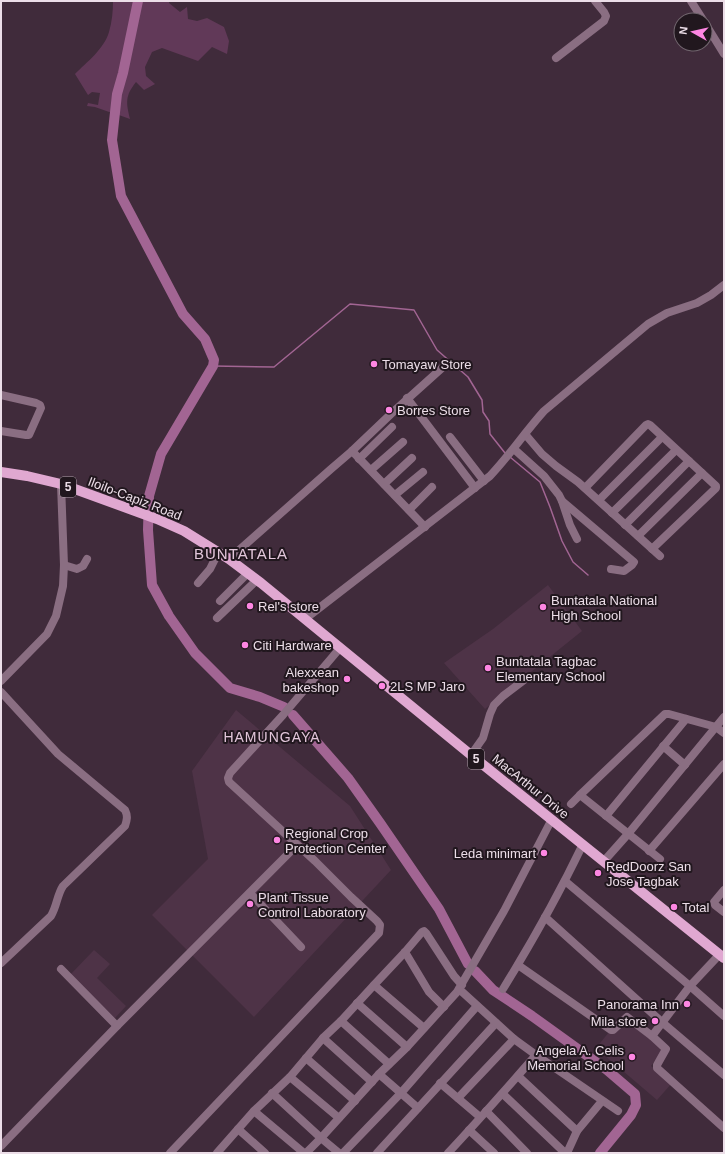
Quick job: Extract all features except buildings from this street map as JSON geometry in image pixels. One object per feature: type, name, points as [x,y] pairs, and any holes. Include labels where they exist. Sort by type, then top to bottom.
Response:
[{"type":"main road","name":"Iloilo-Capiz Road","points":[[1,472],[61,484],[132,509],[184,531],[229,559]]},
{"type":"main road","name":"MacArthur Drive","points":[[229,559],[257,580],[471,755],[722,956]]},
{"type":"street","points":[[556,58],[604,21],[606,16],[596,1]]},
{"type":"street","points":[[691,1],[698,12]]},
{"type":"street","points":[[713,37],[724,54]]},
{"type":"street","points":[[305,619],[484,481],[503,463],[544,411],[648,324],[667,314],[701,301],[724,285]]},
{"type":"street","points":[[229,559],[352,451],[407,398],[442,368]]},
{"type":"street","points":[[1,395],[36,403],[40,405],[41,408],[29,435],[1,431]]},
{"type":"street","points":[[407,398],[475,488]]},
{"type":"street","points":[[585,488],[648,424],[715,484],[716,488],[652,549]]},
{"type":"street","points":[[360,458],[392,427]]},
{"type":"street","points":[[525,434],[542,454],[599,500],[660,556]]},
{"type":"street","points":[[450,437],[484,481]]},
{"type":"street","points":[[599,500],[662,437]]},
{"type":"street","points":[[371,470],[403,442]]},
{"type":"street","points":[[513,450],[544,476],[562,501],[634,562],[624,571],[611,570]]},
{"type":"street","points":[[612,513],[676,450]]},
{"type":"street","points":[[352,451],[425,527]]},
{"type":"street","points":[[384,484],[412,458]]},
{"type":"street","points":[[625,525],[689,461]]},
{"type":"street","points":[[395,496],[423,472]]},
{"type":"street","points":[[638,536],[702,473]]},
{"type":"street","points":[[1,681],[47,634],[56,616],[63,586],[64,565],[61,484]]},
{"type":"street","points":[[409,510],[432,487]]},
{"type":"street","points":[[562,501],[570,525],[577,539]]},
{"type":"street","points":[[198,584],[210,568],[218,553]]},
{"type":"street","points":[[64,565],[77,569],[83,566],[88,559]]},
{"type":"street","points":[[220,601],[248,573]]},
{"type":"street","points":[[217,618],[257,580]]},
{"type":"street","points":[[170,1153],[379,933],[380,925],[377,921],[229,782],[228,778],[230,773],[283,715],[340,648]]},
{"type":"street","points":[[471,755],[483,738],[494,705],[524,680]]},
{"type":"street","points":[[1,692],[58,754],[125,810],[128,819],[125,826],[63,886],[51,916],[1,963]]},
{"type":"street","points":[[572,804],[665,714],[686,718],[716,727],[724,733]]},
{"type":"street","points":[[604,861],[724,717]]},
{"type":"street","points":[[606,816],[686,718]]},
{"type":"street","points":[[663,746],[685,765]]},
{"type":"street","points":[[650,851],[724,764]]},
{"type":"street","points":[[580,795],[660,859]]},
{"type":"street","points":[[254,1111],[305,1153],[321,1138],[461,987],[504,911],[552,819]]},
{"type":"street","points":[[503,989],[546,917],[583,844]]},
{"type":"street","points":[[1,1146],[117,1026],[297,845]]},
{"type":"street","points":[[565,881],[724,1016]]},
{"type":"street","points":[[724,890],[714,902],[714,905],[724,912]]},
{"type":"street","points":[[250,893],[301,947]]},
{"type":"street","points":[[546,917],[662,1023],[724,1075]]},
{"type":"street","points":[[223,1151],[238,1129],[254,1111],[290,1076],[322,1038],[341,1021],[424,931],[461,987],[477,1006],[514,1039],[618,1111]]},
{"type":"street","points":[[405,952],[429,992],[444,1007]]},
{"type":"street","points":[[652,1036],[690,986],[722,956]]},
{"type":"street","points":[[518,965],[610,1030],[613,1030],[627,1017],[652,1036],[666,1049],[657,1065],[657,1068],[724,1128]]},
{"type":"street","points":[[62,969],[117,1026]]},
{"type":"street","points":[[374,985],[424,1028]]},
{"type":"street","points":[[357,1002],[407,1047]]},
{"type":"street","points":[[343,1153],[401,1093],[477,1006]]},
{"type":"street","points":[[341,1021],[389,1064]]},
{"type":"street","points":[[377,1153],[496,1023]]},
{"type":"street","points":[[322,1038],[372,1082]]},
{"type":"street","points":[[458,1098],[514,1039]]},
{"type":"street","points":[[453,1151],[480,1117],[503,1094],[536,1055]]},
{"type":"street","points":[[306,1058],[355,1101]]},
{"type":"street","points":[[379,1074],[418,1108]]},
{"type":"street","points":[[290,1076],[339,1118]]},
{"type":"street","points":[[518,1076],[578,1131]]},
{"type":"street","points":[[440,1083],[480,1117]]},
{"type":"street","points":[[272,1094],[339,1153]]},
{"type":"street","points":[[503,1094],[566,1153],[578,1131],[602,1101]]},
{"type":"street","points":[[486,1111],[527,1153]]},
{"type":"street","points":[[238,1129],[265,1153]]},
{"type":"street","points":[[469,1130],[494,1153]]},
{"type":"shaded area","points":[[113,1],[135,1],[135,4],[112,113],[87,106],[88,103],[98,105],[100,93],[92,92],[88,95],[75,74],[95,55],[107,38],[112,20]]},
{"type":"shaded area","points":[[140,1],[169,1],[169,3],[180,12],[187,7],[188,19],[197,21],[207,18],[224,27],[229,41],[227,54],[212,47],[198,61],[162,48],[152,52],[145,67],[146,76],[155,84],[144,90],[136,82],[132,87],[127,99],[130,119],[116,114],[117,102]]},
{"type":"shaded area","points":[[548,585],[582,631],[485,709],[444,663],[493,629]]},
{"type":"shaded area","points":[[236,710],[350,806],[391,870],[254,1017],[152,915],[208,859],[192,771]]},
{"type":"shaded area","points":[[94,950],[110,964],[97,978],[126,1006],[115,1018],[70,975]]},
{"type":"shaded area","name":"Angela A. Celis Memorial School","points":[[623,1015],[664,1048],[651,1066],[672,1083],[657,1100],[596,1048]]},
{"type":"waterway","points":[[138,1],[123,73],[117,94],[112,140],[121,196],[183,314],[205,339],[214,360],[213,366],[161,454],[149,496],[148,530],[152,585],[169,616],[195,653],[230,688],[260,697],[284,707]]},
{"type":"waterway","points":[[213,366],[274,367],[350,304],[414,310],[437,350],[468,377],[482,400],[483,412],[489,421],[490,434],[505,453]]},
{"type":"waterway","points":[[510,457],[540,482],[562,541],[573,562],[588,575]]},
{"type":"waterway","points":[[293,715],[348,778],[380,823],[439,909],[468,964]]},
{"type":"waterway","points":[[475,971],[493,990],[607,1070],[635,1094],[636,1105],[631,1115],[600,1153]]},
{"type":"place","name":"Tomayaw Store","points":[[374,364]]},
{"type":"place","name":"Borres Store","points":[[389,410]]},
{"type":"place","name":"Rel's store","points":[[250,606]]},
{"type":"place","name":"Buntatala National High School","points":[[543,607]]},
{"type":"place","name":"Citi Hardware","points":[[245,645]]},
{"type":"place","name":"Buntatala Tagbac Elementary School","points":[[488,668]]},
{"type":"place","name":"Alexxean bakeshop","points":[[347,679]]},
{"type":"place","name":"2LS MP Jaro","points":[[382,686]]},
{"type":"place","name":"Regional Crop Protection Center","points":[[277,840]]},
{"type":"place","name":"Leda minimart","points":[[544,853]]},
{"type":"place","name":"RedDoorz San Jose Tagbak","points":[[598,873]]},
{"type":"place","name":"Plant Tissue Control Laboratory","points":[[250,904]]},
{"type":"place","name":"Total","points":[[674,907]]},
{"type":"place","name":"Panorama Inn","points":[[687,1004]]},
{"type":"place","name":"Mila store","points":[[655,1021]]},
{"type":"place","name":"Angela A. Celis Memorial School","points":[[632,1057]]},
{"type":"district","name":"BUNTATALA","points":[[241,554]]},
{"type":"district","name":"HAMUNGAYA","points":[[272,737]]}]
